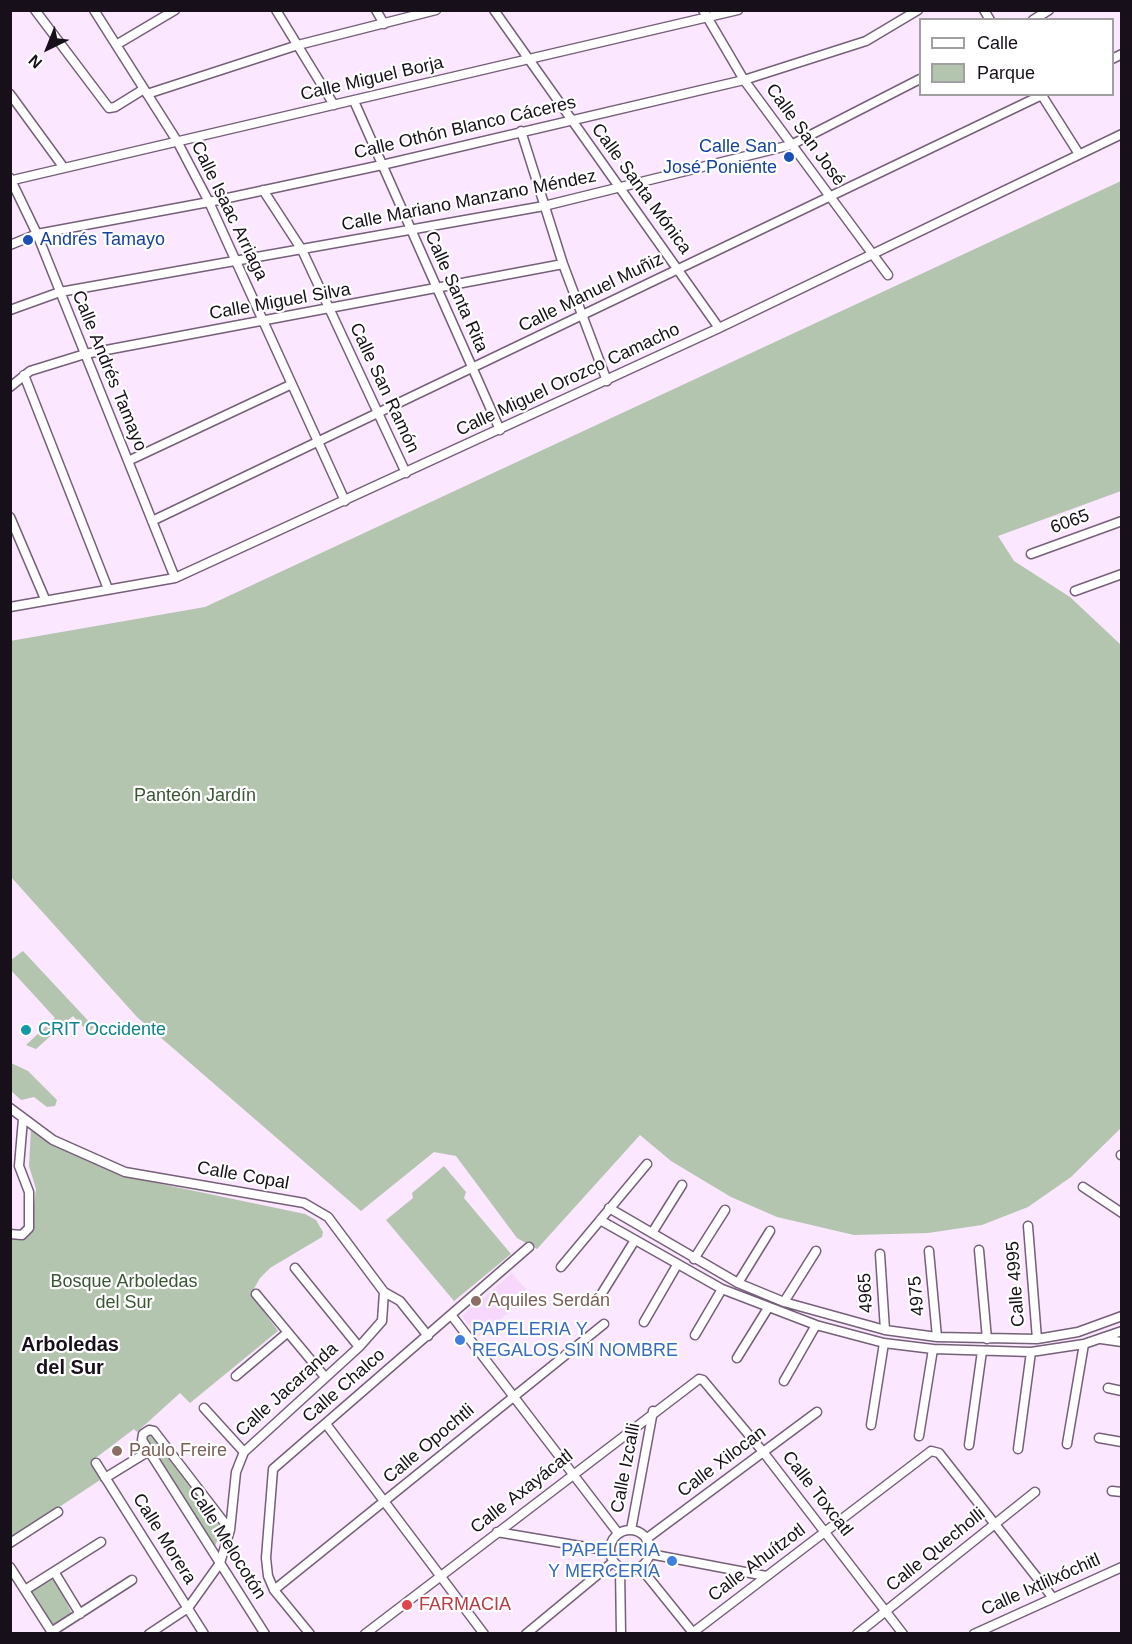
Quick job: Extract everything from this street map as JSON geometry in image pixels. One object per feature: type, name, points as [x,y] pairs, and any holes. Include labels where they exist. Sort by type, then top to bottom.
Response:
[{"type":"street","points":[[35,10],[109,108],[145,91],[298,45],[436,10]]},
{"type":"street","name":"Calle Isaac Arriaga","points":[[94,10],[177,141],[209,202],[290,385],[345,501]]},
{"type":"street","points":[[116,45],[175,10]]},
{"type":"street","points":[[276,10],[334,105]]},
{"type":"street","points":[[376,10],[384,24]]},
{"type":"street","name":"Calle Santa Mónica","points":[[494,10],[719,328]]},
{"type":"street","name":"Calle San José","points":[[703,10],[744,80],[888,275]]},
{"type":"street","name":"Calle Miguel Borja","points":[[12,179],[708,19],[738,10]]},
{"type":"street","name":"Calle Othón Blanco Cáceres","points":[[10,245],[37,234],[209,202],[382,165],[744,80],[866,41],[918,10]]},
{"type":"street","name":"Calle Mariano Manzano Méndez","points":[[10,310],[60,292],[237,263],[544,206],[791,146],[919,80]]},
{"type":"street","points":[[10,94],[64,168]]},
{"type":"street","name":"Calle Manuel Muñiz","points":[[152,521],[318,444],[378,413],[1040,96]]},
{"type":"street","points":[[1043,96],[1079,154]]},
{"type":"street","name":"Calle Santa Rita","points":[[354,101],[500,430]]},
{"type":"street","points":[[521,131],[563,264],[607,381]]},
{"type":"street","name":"Calle Miguel Orozco Camacho","points":[[10,607],[45,599],[175,578],[607,381],[874,255],[1122,134]]},
{"type":"street","name":"Calle Andrés Tamayo","points":[[12,179],[37,234],[175,578]]},
{"type":"street","name":"Calle San Ramón","points":[[263,190],[302,250],[406,473]]},
{"type":"street","name":"Calle Miguel Silva","points":[[10,387],[24,375],[85,354],[438,290],[563,264]]},
{"type":"street","points":[[24,375],[108,589]]},
{"type":"street","points":[[128,460],[290,385]]},
{"type":"street","points":[[10,518],[45,599]]},
{"type":"street","name":"6065","points":[[1031,554],[1122,521]]},
{"type":"street","points":[[1075,591],[1122,574]]},
{"type":"street","name":"Calle Copal","points":[[10,1108],[53,1140],[125,1172],[304,1203],[328,1217],[384,1292],[400,1302],[428,1336]]},
{"type":"street","points":[[10,1234],[22,1235],[29,1228],[29,1192],[19,1166],[23,1119]]},
{"type":"street","points":[[561,1267],[647,1164]]},
{"type":"street","points":[[652,1233],[682,1185]]},
{"type":"street","points":[[1083,1187],[1122,1214]]},
{"type":"street","points":[[694,1259],[725,1210]]},
{"type":"street","points":[[605,1214],[652,1233],[694,1259],[784,1302],[885,1330],[937,1337],[1037,1339],[1078,1332],[1122,1316]]},
{"type":"street","points":[[605,1214],[635,1240],[722,1289],[816,1325],[884,1343],[933,1349],[1031,1352],[1084,1344],[1122,1331]]},
{"type":"street","name":"Calle 4995","points":[[1028,1226],[1037,1339]]},
{"type":"street","points":[[738,1282],[770,1231]]},
{"type":"street","points":[[599,1298],[635,1240]]},
{"type":"street","name":"Calle Chalco","points":[[274,1590],[268,1576],[266,1558],[272,1472],[278,1464],[529,1248]]},
{"type":"street","points":[[979,1250],[987,1339]]},
{"type":"street","points":[[784,1302],[816,1251]]},
{"type":"street","name":"4975","points":[[929,1251],[937,1337]]},
{"type":"street","name":"4965","points":[[880,1254],[885,1330]]},
{"type":"street","points":[[645,1322],[677,1265]]},
{"type":"street","points":[[296,1268],[359,1347]]},
{"type":"street","points":[[695,1335],[722,1289]]},
{"type":"street","name":"Calle Jacaranda","points":[[149,1634],[188,1608],[220,1563],[231,1530],[236,1472],[244,1452],[359,1347],[382,1322],[384,1292]]},
{"type":"street","points":[[256,1294],[325,1377]]},
{"type":"street","points":[[737,1358],[768,1308]]},
{"type":"street","points":[[452,1316],[618,1533]]},
{"type":"street","name":"Calle Opochtli","points":[[274,1590],[604,1324]]},
{"type":"street","points":[[784,1381],[816,1325]]},
{"type":"street","points":[[236,1376],[287,1333]]},
{"type":"street","points":[[1101,1339],[1122,1342]]},
{"type":"street","points":[[871,1425],[884,1343]]},
{"type":"street","points":[[1067,1444],[1084,1344]]},
{"type":"street","points":[[919,1436],[933,1349]]},
{"type":"street","points":[[969,1444],[982,1351]]},
{"type":"street","points":[[1017,1449],[1031,1352]]},
{"type":"street","name":"Calle Axayácatl","points":[[365,1634],[654,1411],[701,1379]]},
{"type":"street","name":"Calle Toxcatl","points":[[701,1379],[764,1453],[903,1634]]},
{"type":"street","points":[[1108,1388],[1122,1391]]},
{"type":"street","points":[[204,1408],[244,1452]]},
{"type":"street","name":"Calle Izcalli","points":[[632,1530],[654,1411]]},
{"type":"street","name":"Calle Xilocan","points":[[646,1539],[817,1412]]},
{"type":"street","points":[[326,1425],[484,1634]]},
{"type":"street","name":"Calle Melocotón","points":[[231,1530],[152,1430],[141,1437],[265,1634]]},
{"type":"street","points":[[1099,1438],[1122,1442]]},
{"type":"street","points":[[105,1478],[149,1451]]},
{"type":"street","name":"Calle Ahuítzotl","points":[[692,1633],[928,1452],[939,1453],[995,1524]]},
{"type":"street","name":"Calle Morera","points":[[96,1463],[204,1634]]},
{"type":"street","points":[[1112,1491],[1122,1492]]},
{"type":"street","name":"Calle Quecholli","points":[[857,1634],[1035,1492]]},
{"type":"street","points":[[10,1543],[58,1512]]},
{"type":"street","points":[[995,1524],[1053,1598]]},
{"type":"street","points":[[621,1634],[617,1565],[610,1551],[611,1543],[618,1533],[632,1530],[646,1539],[650,1554]]},
{"type":"street","points":[[497,1532],[610,1551]]},
{"type":"street","points":[[25,1590],[101,1542]]},
{"type":"street","points":[[650,1554],[766,1576]]},
{"type":"street","points":[[617,1565],[629,1570],[640,1568],[650,1554]]},
{"type":"street","points":[[525,1634],[617,1565]]},
{"type":"street","points":[[10,1567],[52,1633],[132,1580]]},
{"type":"street","name":"Calle Ixtlilxóchitl","points":[[974,1634],[1122,1567]]},
{"type":"street","points":[[640,1568],[692,1633]]},
{"type":"street","points":[[55,1573],[80,1614]]},
{"type":"street","points":[[274,1590],[309,1634]]},
{"type":"shaded area","points":[[512,1273],[531,1295],[478,1337],[462,1316]]},
{"type":"green space","name":"Panteón Jardín","points":[[1121,181],[1121,491],[998,536],[1014,561],[1070,597],[1121,645],[1121,1128],[1071,1177],[1028,1207],[982,1225],[928,1233],[854,1235],[777,1217],[731,1197],[671,1161],[640,1135],[537,1249],[517,1238],[456,1156],[434,1152],[361,1211],[137,1017],[11,877],[10,641],[205,607]]},
{"type":"green space","points":[[23,951],[94,1027],[89,1033],[73,1016],[36,1049],[26,1045],[55,1018],[11,970],[11,960]]},
{"type":"green space","points":[[11,1063],[28,1071],[57,1100],[55,1106],[47,1107],[34,1097],[21,1100],[11,1091]]},
{"type":"green space","name":"Bosque Arboledas del Sur","points":[[31,1128],[70,1153],[123,1176],[305,1214],[316,1220],[323,1232],[322,1237],[270,1268],[260,1278],[251,1294],[278,1331],[190,1403],[180,1393],[137,1432],[134,1429],[93,1460],[100,1480],[11,1539],[11,1236],[31,1230],[36,1189],[29,1166]]},
{"type":"green space","points":[[444,1166],[466,1192],[464,1198],[511,1254],[454,1301],[386,1220],[413,1198],[412,1193]]},
{"type":"green space","points":[[152,1434],[222,1529],[215,1546],[144,1439]]},
{"type":"green space","points":[[54,1575],[73,1616],[53,1630],[28,1591]]},
{"type":"place","name":"Calle San José Poniente","points":[[789,157]]},
{"type":"place","name":"Andrés Tamayo","points":[[28,240]]},
{"type":"place","name":"CRIT Occidente","points":[[26,1030]]},
{"type":"place","name":"Aquiles Serdán","points":[[476,1301]]},
{"type":"place","name":"PAPELERIA Y REGALOS SIN NOMBRE","points":[[460,1340]]},
{"type":"place","name":"Paulo Freire","points":[[117,1451]]},
{"type":"place","name":"PAPELERIA Y MERCERIA","points":[[672,1561]]},
{"type":"place","name":"FARMACIA","points":[[407,1605]]},
{"type":"district","name":"Arboledas del Sur","points":[[70,1356]]}]
